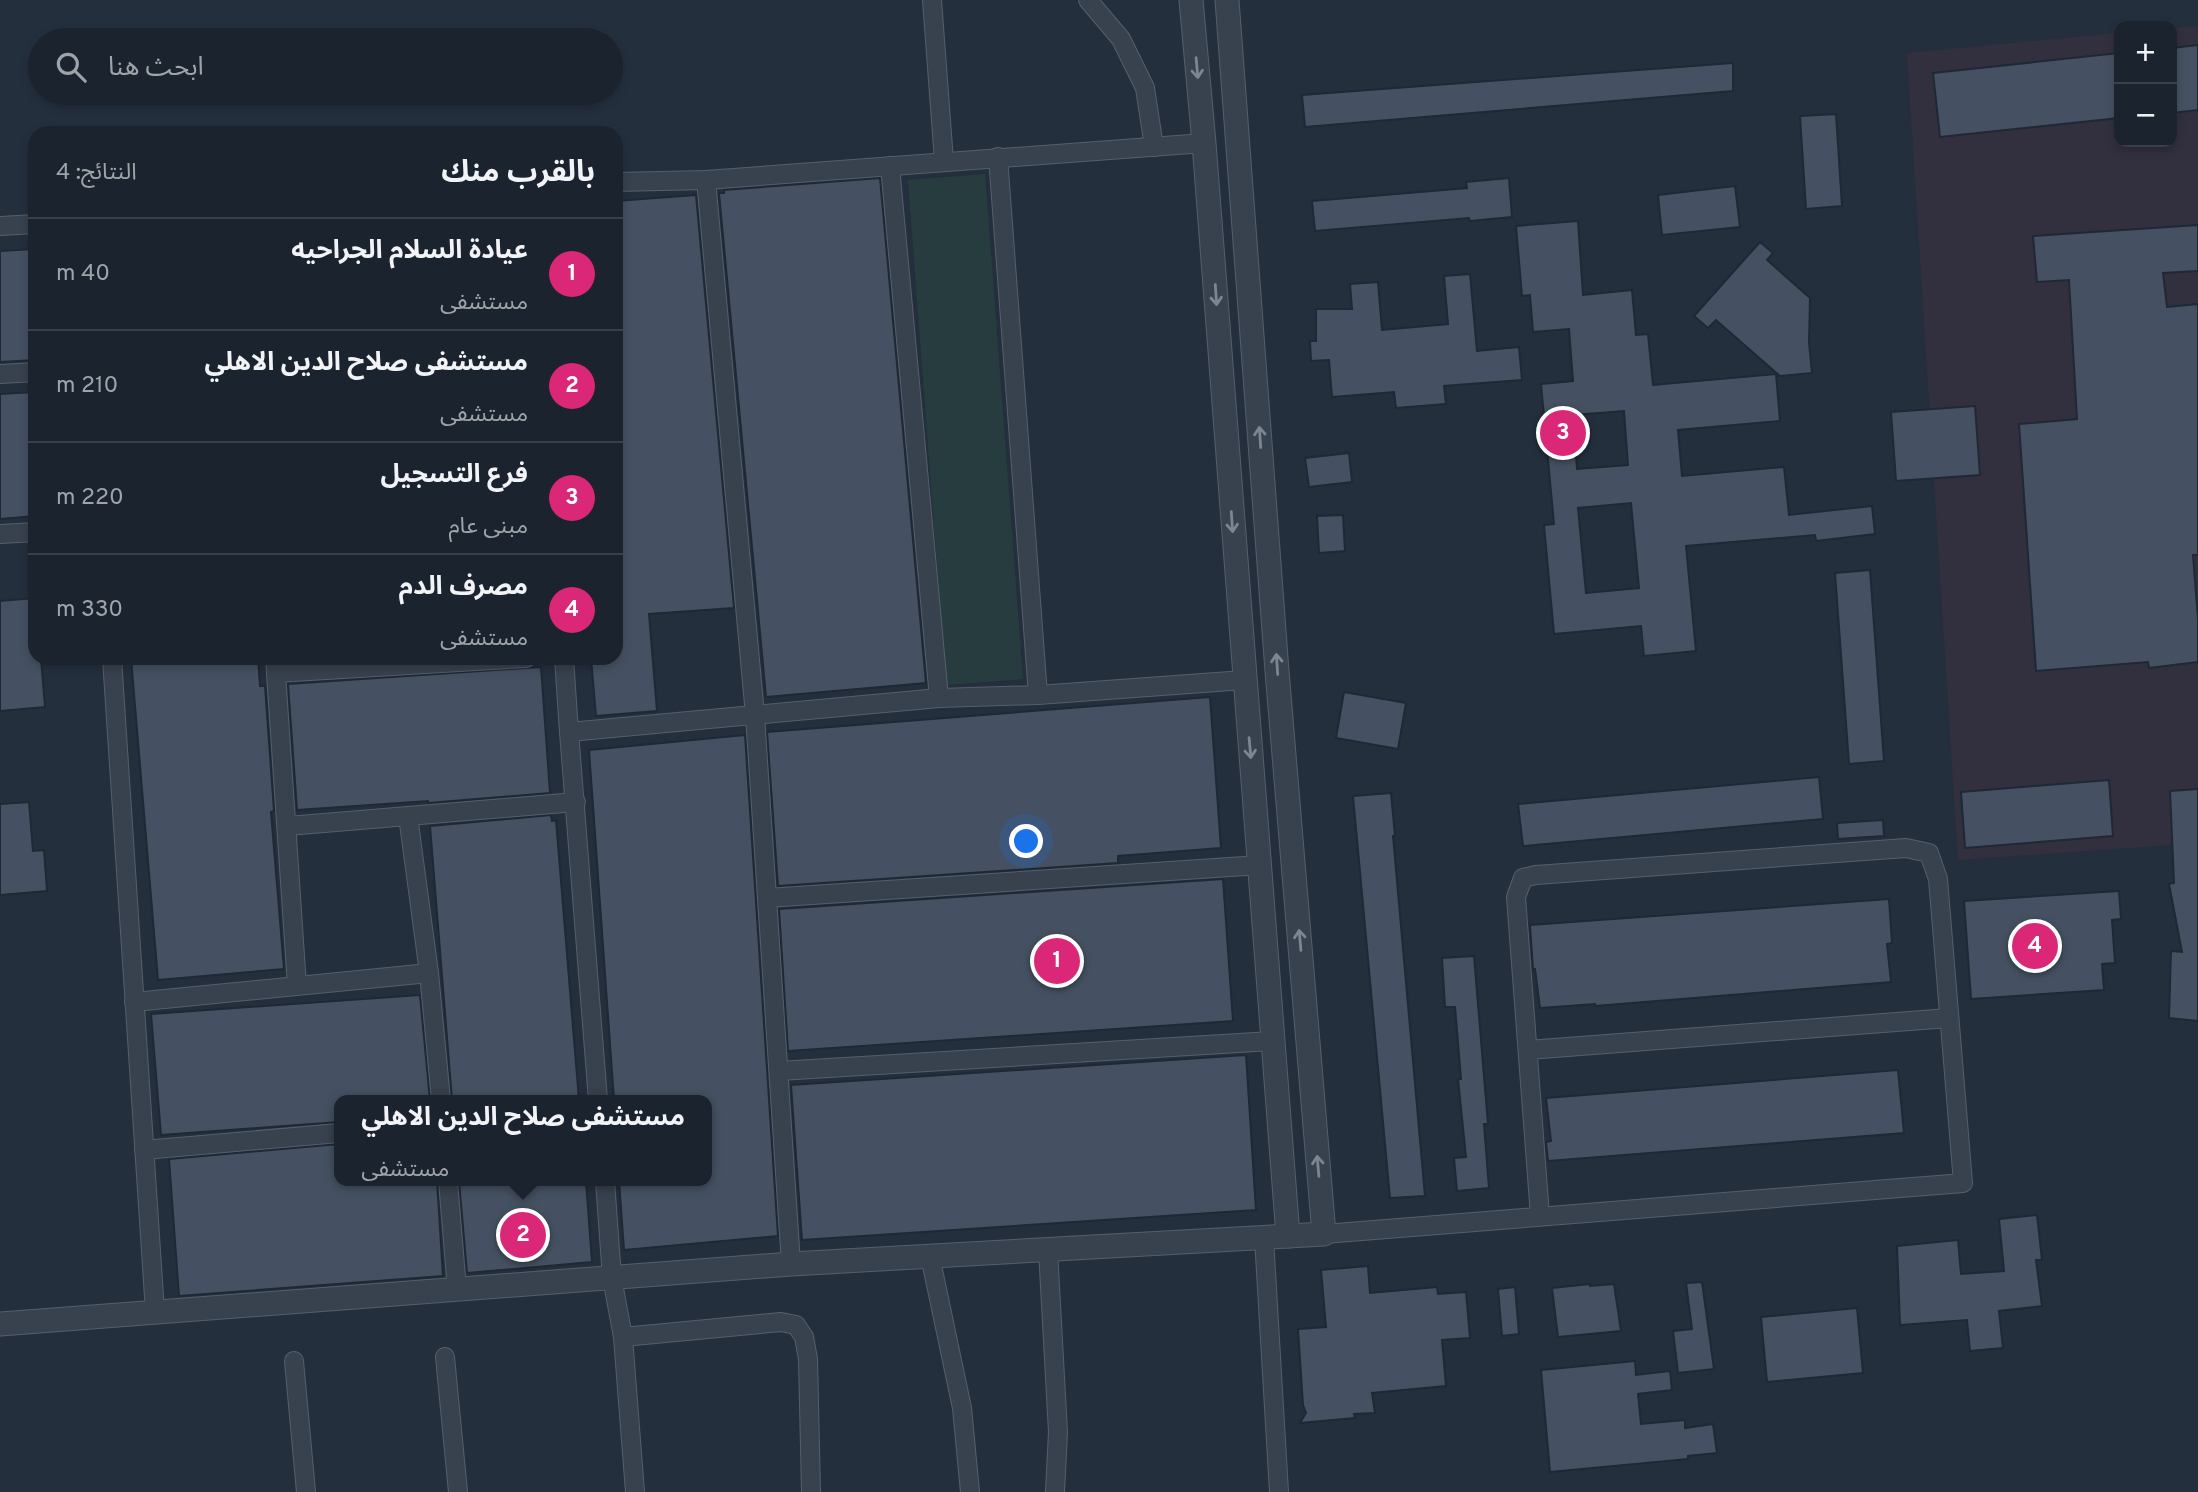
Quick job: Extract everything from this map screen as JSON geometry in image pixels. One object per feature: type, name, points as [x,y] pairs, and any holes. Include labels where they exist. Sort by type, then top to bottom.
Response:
[{"type":"street","points":[[932,0],[944,162]]},
{"type":"street","points":[[1088,0],[1121,39],[1145,88],[1154,147]]},
{"type":"street","points":[[1191,0],[1288,1236]]},
{"type":"street","points":[[1227,0],[1324,1234]]},
{"type":"street","points":[[623,183],[706,180],[1204,143]]},
{"type":"street","points":[[998,157],[1038,695]]},
{"type":"street","points":[[890,166],[939,698]]},
{"type":"street","points":[[706,180],[755,715],[791,1264]]},
{"type":"street","points":[[0,226],[28,224]]},
{"type":"street","points":[[0,374],[28,372]]},
{"type":"street","points":[[1224,406],[1257,404]]},
{"type":"street","points":[[0,534],[28,532]]},
{"type":"street","points":[[112,665],[155,1312]]},
{"type":"street","points":[[296,986],[276,666],[307,665]]},
{"type":"street","points":[[564,665],[598,1095]]},
{"type":"street","points":[[569,732],[939,698],[1038,695],[1244,680]]},
{"type":"street","points":[[288,826],[576,802]]},
{"type":"street","points":[[408,816],[429,973],[441,1095]]},
{"type":"street","points":[[0,1324],[791,1264],[1324,1234],[1963,1183],[1938,879],[1929,853],[1906,848],[1522,878],[1516,897],[1540,1216]]},
{"type":"street","points":[[767,898],[1260,865]]},
{"type":"street","points":[[134,1002],[429,973]]},
{"type":"street","points":[[1528,1050],[1949,1018]]},
{"type":"street","points":[[779,1071],[1272,1041]]},
{"type":"street","points":[[144,1150],[334,1133]]},
{"type":"street","points":[[448,1186],[457,1289]]},
{"type":"street","points":[[605,1186],[612,1278],[623,1337],[635,1492]]},
{"type":"street","points":[[1264,1238],[1279,1492]]},
{"type":"street","points":[[1048,1250],[1058,1432],[1055,1492]]},
{"type":"street","points":[[930,1256],[962,1408],[970,1492]]},
{"type":"street","points":[[623,1337],[781,1322],[796,1325],[804,1337],[808,1359],[811,1492]]},
{"type":"street","points":[[446,1357],[458,1492]]},
{"type":"street","points":[[294,1361],[306,1492]]},
{"type":"shaded area","points":[[2198,26],[2198,843],[1958,860],[1907,53],[2114,33],[2114,147],[2177,147],[2177,28]]},
{"type":"green space","points":[[985,174],[1023,679],[946,685],[908,180]]},
{"type":"building","points":[[2198,45],[2198,110],[2177,112],[2177,47]]},
{"type":"building","points":[[2114,54],[2114,119],[1940,137],[1933,73]]},
{"type":"building","points":[[1733,63],[1733,91],[1305,127],[1302,95]]},
{"type":"building","points":[[1836,114],[1842,206],[1806,209],[1800,116]]},
{"type":"building","points":[[880,178],[926,683],[766,697],[719,193],[724,193],[724,190]]},
{"type":"building","points":[[1509,178],[1512,217],[1315,231],[1312,201],[1467,188],[1466,182]]},
{"type":"building","points":[[1735,186],[1740,227],[1662,235],[1658,195]]},
{"type":"building","points":[[696,195],[734,608],[649,614],[657,711],[596,716],[592,665],[623,665],[623,200]]},
{"type":"building","points":[[1578,221],[1583,295],[1632,290],[1636,335],[1648,334],[1653,385],[1776,374],[1780,421],[1678,430],[1682,476],[1784,467],[1789,515],[1872,506],[1875,534],[1816,541],[1815,535],[1686,546],[1696,651],[1644,656],[1641,626],[1554,634],[1544,525],[1554,524],[1541,384],[1573,381],[1569,329],[1533,332],[1530,295],[1522,296],[1516,226]],"holes":[[[1624,411],[1628,465],[1577,469],[1573,415]],[[1631,503],[1639,588],[1586,593],[1578,508]]]},
{"type":"building","points":[[2198,225],[2198,271],[2163,273],[2167,307],[2198,304],[2198,555],[2193,555],[2198,662],[2149,668],[2148,662],[2036,671],[2019,424],[2077,419],[2069,280],[2037,282],[2033,236]]},
{"type":"building","points":[[1760,242],[1773,253],[1767,260],[1810,298],[1809,343],[1812,373],[1780,376],[1716,320],[1708,328],[1694,316]]},
{"type":"building","points":[[28,249],[28,360],[0,362],[0,251]]},
{"type":"building","points":[[1470,274],[1477,351],[1519,347],[1522,380],[1444,386],[1446,404],[1396,408],[1394,392],[1332,397],[1329,360],[1311,361],[1310,341],[1316,341],[1316,309],[1352,309],[1350,284],[1378,282],[1382,330],[1448,324],[1444,276]]},
{"type":"building","points":[[28,392],[28,517],[0,519],[0,394]]},
{"type":"building","points":[[1975,406],[1980,475],[1896,481],[1891,412]]},
{"type":"building","points":[[1349,453],[1352,482],[1309,487],[1305,458]]},
{"type":"building","points":[[1343,515],[1345,551],[1319,553],[1317,516]]},
{"type":"building","points":[[1870,570],[1884,761],[1849,764],[1835,573]]},
{"type":"building","points":[[28,599],[28,665],[42,665],[45,707],[0,711],[0,601]]},
{"type":"building","points":[[132,665],[258,665],[260,686],[265,686],[274,811],[271,812],[284,969],[158,980]]},
{"type":"building","points":[[541,667],[550,793],[297,810],[288,684]]},
{"type":"building","points":[[1344,692],[1406,703],[1398,749],[1336,738]]},
{"type":"building","points":[[1210,697],[1221,848],[1118,856],[1118,863],[778,886],[767,732]]},
{"type":"building","points":[[745,735],[778,1236],[624,1250],[619,1186],[712,1186],[712,1095],[614,1095],[589,750]]},
{"type":"building","points":[[1819,777],[1823,819],[1523,846],[1518,804]]},
{"type":"building","points":[[2109,780],[2113,836],[1965,848],[1961,792]]},
{"type":"building","points":[[2198,789],[2198,1021],[2169,1018],[2171,951],[2182,952],[2169,884],[2174,883],[2170,791]]},
{"type":"building","points":[[1391,793],[1425,1196],[1390,1198],[1353,796]]},
{"type":"building","points":[[29,802],[33,851],[44,850],[47,891],[0,895],[0,804]]},
{"type":"building","points":[[551,815],[552,821],[556,820],[579,1095],[452,1095],[430,826]]},
{"type":"building","points":[[1883,820],[1884,836],[1838,839],[1837,823]]},
{"type":"building","points":[[1223,879],[1233,1021],[788,1051],[779,909]]},
{"type":"building","points":[[2119,891],[2121,919],[2112,920],[2115,963],[2102,964],[2104,990],[1971,999],[1964,901]]},
{"type":"building","points":[[1889,899],[1892,943],[1887,944],[1891,982],[1540,1008],[1535,969],[1533,970],[1530,925]]},
{"type":"building","points":[[1474,956],[1488,1124],[1484,1124],[1489,1188],[1457,1191],[1454,1158],[1466,1157],[1458,1079],[1461,1079],[1455,1007],[1445,1007],[1442,958]]},
{"type":"building","points":[[420,995],[430,1095],[334,1095],[334,1122],[161,1135],[151,1014]]},
{"type":"building","points":[[1246,1055],[1256,1210],[802,1240],[791,1085]]},
{"type":"building","points":[[1898,1070],[1904,1133],[1548,1161],[1546,1142],[1551,1141],[1546,1098]]},
{"type":"building","points":[[334,1144],[334,1186],[437,1186],[443,1276],[179,1296],[169,1159]]},
{"type":"building","points":[[459,1186],[586,1186],[592,1262],[467,1273]]},
{"type":"building","points":[[2037,1215],[2042,1260],[2036,1260],[2042,1306],[1999,1311],[2003,1348],[1970,1351],[1967,1320],[1900,1325],[1897,1246],[1958,1240],[1961,1274],[2004,1271],[1999,1219]]},
{"type":"building","points":[[1368,1266],[1370,1293],[1437,1287],[1438,1294],[1466,1292],[1470,1338],[1442,1340],[1446,1386],[1372,1393],[1375,1413],[1354,1414],[1355,1418],[1300,1423],[1306,1413],[1303,1405],[1298,1329],[1326,1327],[1321,1270]]},
{"type":"building","points":[[1702,1282],[1714,1369],[1678,1373],[1673,1331],[1692,1329],[1686,1283]]},
{"type":"building","points":[[1614,1284],[1621,1331],[1558,1337],[1552,1288]]},
{"type":"building","points":[[1515,1287],[1519,1334],[1502,1336],[1498,1289]]},
{"type":"building","points":[[1857,1308],[1863,1373],[1767,1382],[1761,1317]]},
{"type":"building","points":[[1635,1361],[1636,1375],[1670,1371],[1672,1390],[1638,1394],[1641,1424],[1685,1420],[1685,1428],[1713,1424],[1717,1453],[1688,1456],[1688,1459],[1550,1472],[1541,1370]]},
{"type":"place","name":"فرع التسجيل","points":[[1563,433]]},
{"type":"place","name":"مصرف الدم","points":[[2035,946]]},
{"type":"place","name":"عيادة السلام الجراحيه","points":[[1057,961]]},
{"type":"place","name":"مستشفى صلاح الدين الاهلي","points":[[523,1235]]}]
